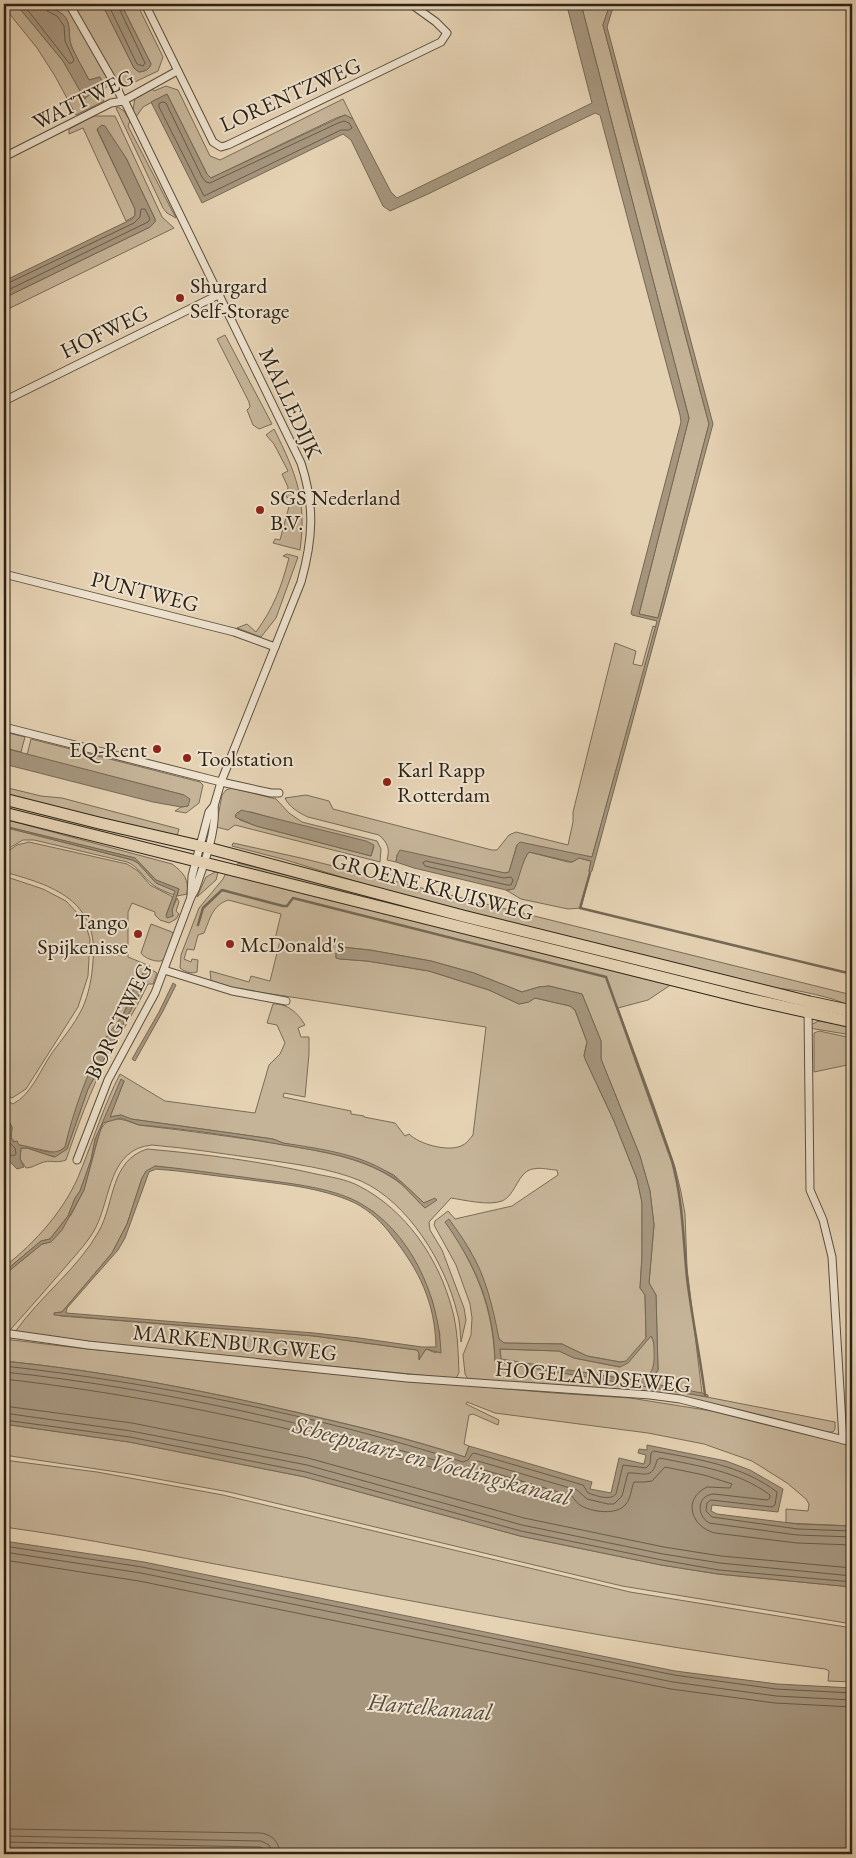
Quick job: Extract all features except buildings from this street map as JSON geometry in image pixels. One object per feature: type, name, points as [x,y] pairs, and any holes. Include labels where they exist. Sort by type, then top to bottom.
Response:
[{"type":"main road","name":"GROENE KRUISWEG","points":[[4,799],[204,847],[809,1008],[852,1022]]},
{"type":"main road","name":"GROENE KRUISWEG","points":[[4,813],[200,863],[809,1008],[852,1011]]},
{"type":"street","name":"MALLEDIJK","points":[[69,4],[126,104],[301,463],[309,487],[312,532],[309,555],[301,582],[221,782],[214,806],[210,812],[200,863]]},
{"type":"street","name":"LORENTZWEG","points":[[145,4],[214,142],[221,147],[441,42],[447,33],[436,22],[411,4]]},
{"type":"street","name":"WATTWEG","points":[[4,157],[111,103],[123,101],[177,71]]},
{"type":"street","name":"HOFWEG","points":[[4,401],[220,294]]},
{"type":"street","name":"PUNTWEG","points":[[4,574],[234,632],[275,648]]},
{"type":"street","points":[[4,727],[221,782],[279,793]]},
{"type":"street","name":"BORGTWEG","points":[[77,1160],[108,1080],[155,993],[195,890],[200,863]]},
{"type":"street","points":[[164,970],[232,991],[286,1001]]},
{"type":"street","points":[[809,1008],[810,1190],[822,1220],[832,1257],[843,1440]]},
{"type":"street","name":"MARKENBURGWEG","points":[[4,1333],[88,1345],[463,1382]]},
{"type":"street","name":"HOGELANDSEWEG","points":[[463,1382],[620,1392],[680,1399],[852,1442]]},
{"type":"shaded area","points":[[4,4],[16,4],[63,61],[85,99],[100,77],[89,80],[71,45],[66,18],[47,4],[66,4],[109,82],[109,85],[102,91],[104,101],[76,115],[37,48],[4,7]]},
{"type":"shaded area","points":[[72,4],[102,4],[134,68],[139,72],[149,68],[151,64],[121,4],[137,4],[163,57],[158,71],[120,89]]},
{"type":"shaded area","points":[[581,4],[610,4],[603,25],[709,424],[658,618],[639,614],[689,418]]},
{"type":"shaded area","points":[[166,86],[178,90],[210,156],[220,160],[343,99],[353,119],[345,115],[336,118],[211,178],[207,174],[167,94],[143,107],[136,117],[133,111],[135,97],[152,88],[154,91]]},
{"type":"shaded area","points":[[118,107],[124,111],[130,121],[128,126],[176,218],[167,213],[163,208],[116,108]]},
{"type":"shaded area","points":[[94,116],[115,116],[162,217],[174,228],[4,311],[4,298],[150,227],[155,222],[126,158],[102,125],[97,130],[135,209],[135,216],[126,221],[83,128],[69,134],[69,129]]},
{"type":"shaded area","points":[[225,335],[272,424],[259,429],[253,425],[247,410],[250,407],[249,402],[217,339]]},
{"type":"shaded area","points":[[274,429],[294,473],[298,487],[302,516],[300,550],[273,543],[275,539],[280,540],[291,499],[286,497],[288,487],[282,474],[288,471],[274,444],[266,435]]},
{"type":"shaded area","points":[[287,554],[298,557],[276,618],[261,637],[237,628],[247,624],[256,632],[272,606],[280,588],[289,558],[283,556]]},
{"type":"shaded area","points":[[653,626],[656,627],[592,857],[517,845],[509,872],[505,873],[397,855],[396,862],[387,860],[387,846],[379,835],[308,817],[301,814],[285,798],[306,795],[329,801],[333,809],[492,850],[497,850],[509,835],[516,832],[568,845],[573,812],[615,643],[636,651],[633,664],[642,666]]},
{"type":"shaded area","points":[[4,732],[25,737],[21,752],[4,748]]},
{"type":"shaded area","points":[[31,739],[200,782],[203,785],[199,803],[186,813],[175,811],[181,807],[188,806],[184,795],[27,755]]},
{"type":"shaded area","points":[[4,787],[41,796],[62,798],[179,829],[177,836],[4,796]]},
{"type":"shaded area","points":[[232,788],[276,799],[289,813],[302,822],[377,841],[381,849],[380,862],[235,825],[228,830],[216,827],[222,795],[226,790]],"holes":[[[238,812],[251,812],[374,847],[371,856],[256,826],[240,820],[235,815]]]},
{"type":"shaded area","points":[[4,819],[172,864],[185,877],[187,894],[177,896],[179,889],[156,880],[135,858],[4,826]]},
{"type":"shaded area","points":[[4,827],[132,860],[138,863],[156,883],[176,891],[174,895],[165,892],[149,881],[135,866],[127,862],[34,840],[23,840],[4,851]]},
{"type":"shaded area","points":[[29,842],[127,864],[138,871],[150,885],[173,897],[166,915],[173,916],[172,910],[177,898],[179,902],[176,911],[179,914],[176,919],[169,923],[160,920],[155,915],[155,912],[132,903],[128,912],[128,957],[150,966],[135,985],[123,1015],[104,1040],[78,1103],[65,1147],[57,1153],[19,1145],[11,1138],[12,1127],[4,1113],[4,1099],[13,1104],[20,1100],[79,1015],[87,997],[91,979],[93,940],[89,924],[80,910],[69,899],[39,883],[4,872],[4,854],[17,845]]},
{"type":"shaded area","points":[[233,843],[301,858],[852,995],[852,1006],[815,994],[770,988],[403,896],[286,860],[232,846]]},
{"type":"shaded area","points":[[529,852],[568,862],[579,858],[591,861],[590,873],[581,908],[568,909],[521,899],[506,890],[510,890]]},
{"type":"shaded area","points":[[238,863],[790,1001],[793,1004],[237,867]]},
{"type":"shaded area","points":[[218,872],[216,880],[197,897],[206,877]]},
{"type":"shaded area","points":[[226,873],[672,984],[648,1000],[618,1008],[675,1167],[681,1192],[685,1214],[687,1268],[701,1394],[649,1383],[658,1370],[656,1295],[649,1283],[654,1225],[650,1191],[640,1156],[601,1059],[601,1041],[582,994],[549,986],[522,992],[474,973],[431,961],[370,950],[341,947],[336,953],[336,958],[340,959],[367,961],[429,971],[489,990],[519,1004],[535,998],[570,1006],[575,1010],[587,1042],[584,1055],[586,1061],[614,1121],[637,1179],[642,1202],[640,1288],[645,1295],[646,1338],[626,1362],[587,1356],[562,1344],[504,1343],[499,1339],[470,1250],[446,1222],[466,1255],[487,1305],[494,1342],[495,1362],[681,1392],[835,1422],[833,1432],[701,1401],[469,1381],[465,1374],[463,1355],[471,1335],[472,1318],[470,1304],[456,1265],[434,1225],[435,1221],[448,1211],[455,1219],[512,1206],[558,1175],[557,1170],[539,1168],[528,1171],[520,1178],[511,1194],[502,1201],[484,1203],[451,1198],[429,1222],[430,1230],[442,1250],[464,1308],[466,1320],[461,1342],[459,1319],[451,1293],[434,1255],[409,1219],[394,1203],[378,1191],[361,1181],[312,1167],[152,1145],[138,1148],[127,1155],[119,1165],[101,1215],[90,1237],[10,1330],[4,1331],[4,1275],[42,1244],[47,1243],[71,1215],[84,1190],[100,1131],[112,1119],[139,1125],[286,1145],[340,1156],[379,1170],[396,1180],[425,1208],[431,1200],[424,1203],[394,1175],[353,1157],[283,1143],[273,1139],[131,1119],[121,1115],[110,1117],[124,1081],[95,1139],[91,1160],[80,1191],[68,1216],[50,1239],[41,1241],[4,1272],[4,1267],[49,1224],[67,1198],[81,1170],[120,1074],[165,1101],[255,1113],[269,1065],[280,1054],[285,1043],[277,1025],[267,1023],[273,1004],[283,1005],[295,1013],[305,1025],[298,1028],[301,1037],[309,1037],[305,1097],[284,1093],[283,1097],[351,1111],[351,1114],[395,1123],[405,1136],[409,1134],[419,1141],[434,1146],[455,1148],[466,1143],[473,1135],[486,1027],[228,987],[211,981],[210,971],[249,982],[251,976],[270,981],[280,941],[275,939],[281,914],[228,900],[215,909],[204,933],[198,935],[194,950],[187,949],[184,959],[191,962],[192,959],[198,960],[197,972],[192,973],[180,968],[181,955],[199,908]]},
{"type":"shaded area","points":[[4,876],[43,889],[66,901],[80,916],[86,926],[90,939],[88,976],[78,1007],[26,1089],[12,1098],[4,1094]]},
{"type":"shaded area","points":[[151,924],[173,934],[165,958],[161,961],[150,959],[141,953]]},
{"type":"shaded area","points":[[152,970],[157,973],[153,984],[148,984],[101,1071],[66,1160],[44,1162],[26,1168],[20,1159],[21,1148],[27,1148],[54,1157],[67,1149],[88,1089]]},
{"type":"shaded area","points":[[819,1021],[852,1026],[852,1035],[809,1028],[810,1025]]},
{"type":"shaded area","points":[[819,1031],[852,1038],[852,1064],[814,1072],[814,1033]]},
{"type":"shaded area","points":[[147,1149],[274,1165],[343,1180],[359,1186],[376,1196],[406,1222],[429,1254],[439,1272],[452,1309],[455,1325],[459,1373],[456,1378],[116,1345],[15,1332],[36,1306],[81,1258],[90,1245],[104,1220],[120,1173],[126,1163],[135,1155]],"holes":[[[155,1166],[297,1185],[349,1198],[374,1212],[411,1255],[432,1300],[440,1335],[436,1353],[426,1349],[419,1359],[417,1350],[314,1336],[61,1316],[54,1313],[62,1312],[112,1253],[127,1224],[142,1178]]]},
{"type":"shaded area","points":[[651,1336],[655,1349],[655,1364],[652,1372],[642,1380],[631,1380],[501,1360],[500,1349],[559,1351],[574,1358],[620,1367]]},
{"type":"shaded area","points":[[4,1339],[356,1376],[630,1398],[712,1411],[852,1445],[852,1526],[786,1523],[786,1509],[808,1511],[809,1504],[806,1499],[787,1483],[752,1461],[704,1444],[648,1433],[495,1413],[467,1402],[466,1404],[499,1420],[498,1425],[473,1414],[469,1415],[464,1444],[469,1446],[465,1457],[383,1433],[226,1397],[115,1376],[4,1361]]},
{"type":"shaded area","points":[[4,1424],[129,1442],[305,1477],[520,1536],[661,1565],[718,1574],[852,1587],[852,1624],[622,1586],[229,1492],[130,1474],[4,1455]]},
{"type":"shaded area","points":[[4,1460],[97,1472],[223,1495],[630,1592],[852,1628],[852,1682],[828,1681],[829,1671],[825,1669],[607,1636],[463,1611],[96,1541],[4,1527]]},
{"type":"water","points":[[16,4],[47,4],[64,16],[68,25],[71,45],[77,58],[89,80],[100,77],[104,85],[103,89],[84,98],[63,61]]},
{"type":"water","points":[[102,4],[121,4],[151,64],[148,69],[139,72],[134,68]]},
{"type":"water","points":[[560,4],[581,4],[689,418],[639,614],[658,618],[709,424],[603,25],[610,4],[614,4],[607,27],[713,424],[592,871],[590,873],[589,871],[591,861],[579,858],[572,862],[529,852],[514,889],[506,890],[414,868],[396,862],[397,855],[400,850],[505,873],[509,872],[517,845],[520,842],[592,857],[657,621],[632,615],[631,613],[681,422],[600,115],[595,113],[390,211],[383,206],[351,140],[343,134],[202,203],[151,102],[167,94],[207,174],[211,178],[345,115],[353,119],[391,192],[397,198],[592,103],[568,10]]},
{"type":"water","points":[[102,125],[105,126],[126,158],[155,222],[150,227],[4,298],[4,281],[132,219],[135,215],[135,209],[97,129]]},
{"type":"water","points":[[4,748],[184,795],[190,799],[188,806],[181,807],[153,802],[4,764]]},
{"type":"water","points":[[241,810],[366,841],[374,845],[371,856],[256,826],[235,817]]},
{"type":"water","points":[[4,826],[135,858],[156,880],[179,889],[172,910],[173,916],[167,918],[166,916],[175,891],[156,883],[133,860]]},
{"type":"water","points":[[341,947],[370,950],[431,961],[474,973],[522,992],[549,986],[582,994],[601,1041],[601,1059],[640,1156],[650,1191],[654,1225],[649,1283],[656,1295],[658,1370],[649,1383],[702,1393],[708,1395],[708,1397],[495,1362],[491,1323],[481,1288],[466,1255],[445,1222],[449,1219],[475,1259],[488,1292],[499,1339],[504,1343],[562,1344],[587,1356],[620,1362],[626,1361],[646,1338],[645,1295],[640,1288],[642,1203],[637,1179],[614,1121],[584,1056],[587,1042],[575,1010],[570,1006],[535,998],[529,1002],[519,1004],[489,990],[429,971],[367,961],[340,959],[336,958],[336,953]],"holes":[[[651,1336],[654,1343],[654,1364],[650,1373],[638,1380],[501,1359],[500,1349],[559,1351],[574,1358],[620,1367],[628,1363]]]},
{"type":"water","points":[[148,970],[150,972],[141,991],[88,1089],[67,1149],[55,1157],[27,1148],[21,1148],[20,1159],[24,1167],[17,1169],[4,1156],[4,1113],[12,1127],[11,1138],[13,1142],[17,1141],[19,1145],[49,1152],[55,1152],[65,1147],[81,1093],[92,1065],[106,1037],[124,1013],[139,978]]},
{"type":"water","points":[[173,983],[176,985],[135,1061],[132,1059]]},
{"type":"water","points":[[121,1079],[124,1081],[110,1117],[121,1115],[131,1119],[273,1139],[283,1143],[341,1154],[383,1169],[399,1180],[424,1203],[435,1198],[437,1200],[425,1208],[397,1180],[366,1164],[339,1155],[229,1136],[139,1125],[121,1118],[103,1123],[84,1190],[62,1230],[51,1242],[42,1244],[4,1275],[4,1272],[41,1241],[50,1239],[68,1216],[80,1191],[91,1160],[95,1140]]},
{"type":"water","points":[[155,1166],[291,1184],[333,1192],[358,1202],[393,1229],[407,1247],[418,1266],[428,1287],[434,1309],[441,1353],[426,1349],[419,1360],[417,1350],[314,1336],[54,1315],[54,1313],[62,1312],[112,1253],[127,1224],[146,1171]],"holes":[[[156,1169],[300,1187],[328,1193],[355,1203],[366,1210],[388,1231],[418,1274],[429,1301],[436,1347],[422,1347],[314,1333],[66,1313],[67,1308],[118,1250],[125,1238],[149,1172]]]},
{"type":"water","name":"Scheepvaart- en Voedingskanaal","points":[[4,1361],[152,1382],[226,1397],[383,1433],[465,1457],[469,1446],[592,1482],[590,1489],[611,1493],[619,1458],[644,1464],[646,1455],[638,1453],[639,1449],[647,1450],[647,1445],[726,1461],[750,1470],[783,1489],[778,1512],[712,1505],[711,1511],[717,1514],[798,1524],[852,1526],[852,1587],[718,1574],[661,1565],[520,1536],[305,1477],[129,1442],[4,1424]]},
{"type":"water","name":"Hartelkanaal","points":[[4,1541],[144,1562],[675,1671],[777,1684],[852,1688],[852,1854],[470,1854],[4,1847]]},
{"type":"waterway","points":[[590,873],[580,908],[852,974]]},
{"type":"waterway","points":[[198,925],[203,908],[222,890],[283,906],[287,906],[293,898],[606,977],[676,1176],[681,1205],[687,1278],[705,1395]]},
{"type":"place","name":"Shurgard Self-Storage","points":[[180,298]]},
{"type":"place","name":"SGS Nederland B.V.","points":[[260,510]]},
{"type":"place","name":"EQ-Rent","points":[[157,749]]},
{"type":"place","name":"Toolstation","points":[[187,758]]},
{"type":"place","name":"Karl Rapp Rotterdam","points":[[387,782]]},
{"type":"place","name":"Tango Spijkenisse","points":[[138,934]]},
{"type":"place","name":"McDonald's","points":[[230,944]]}]
